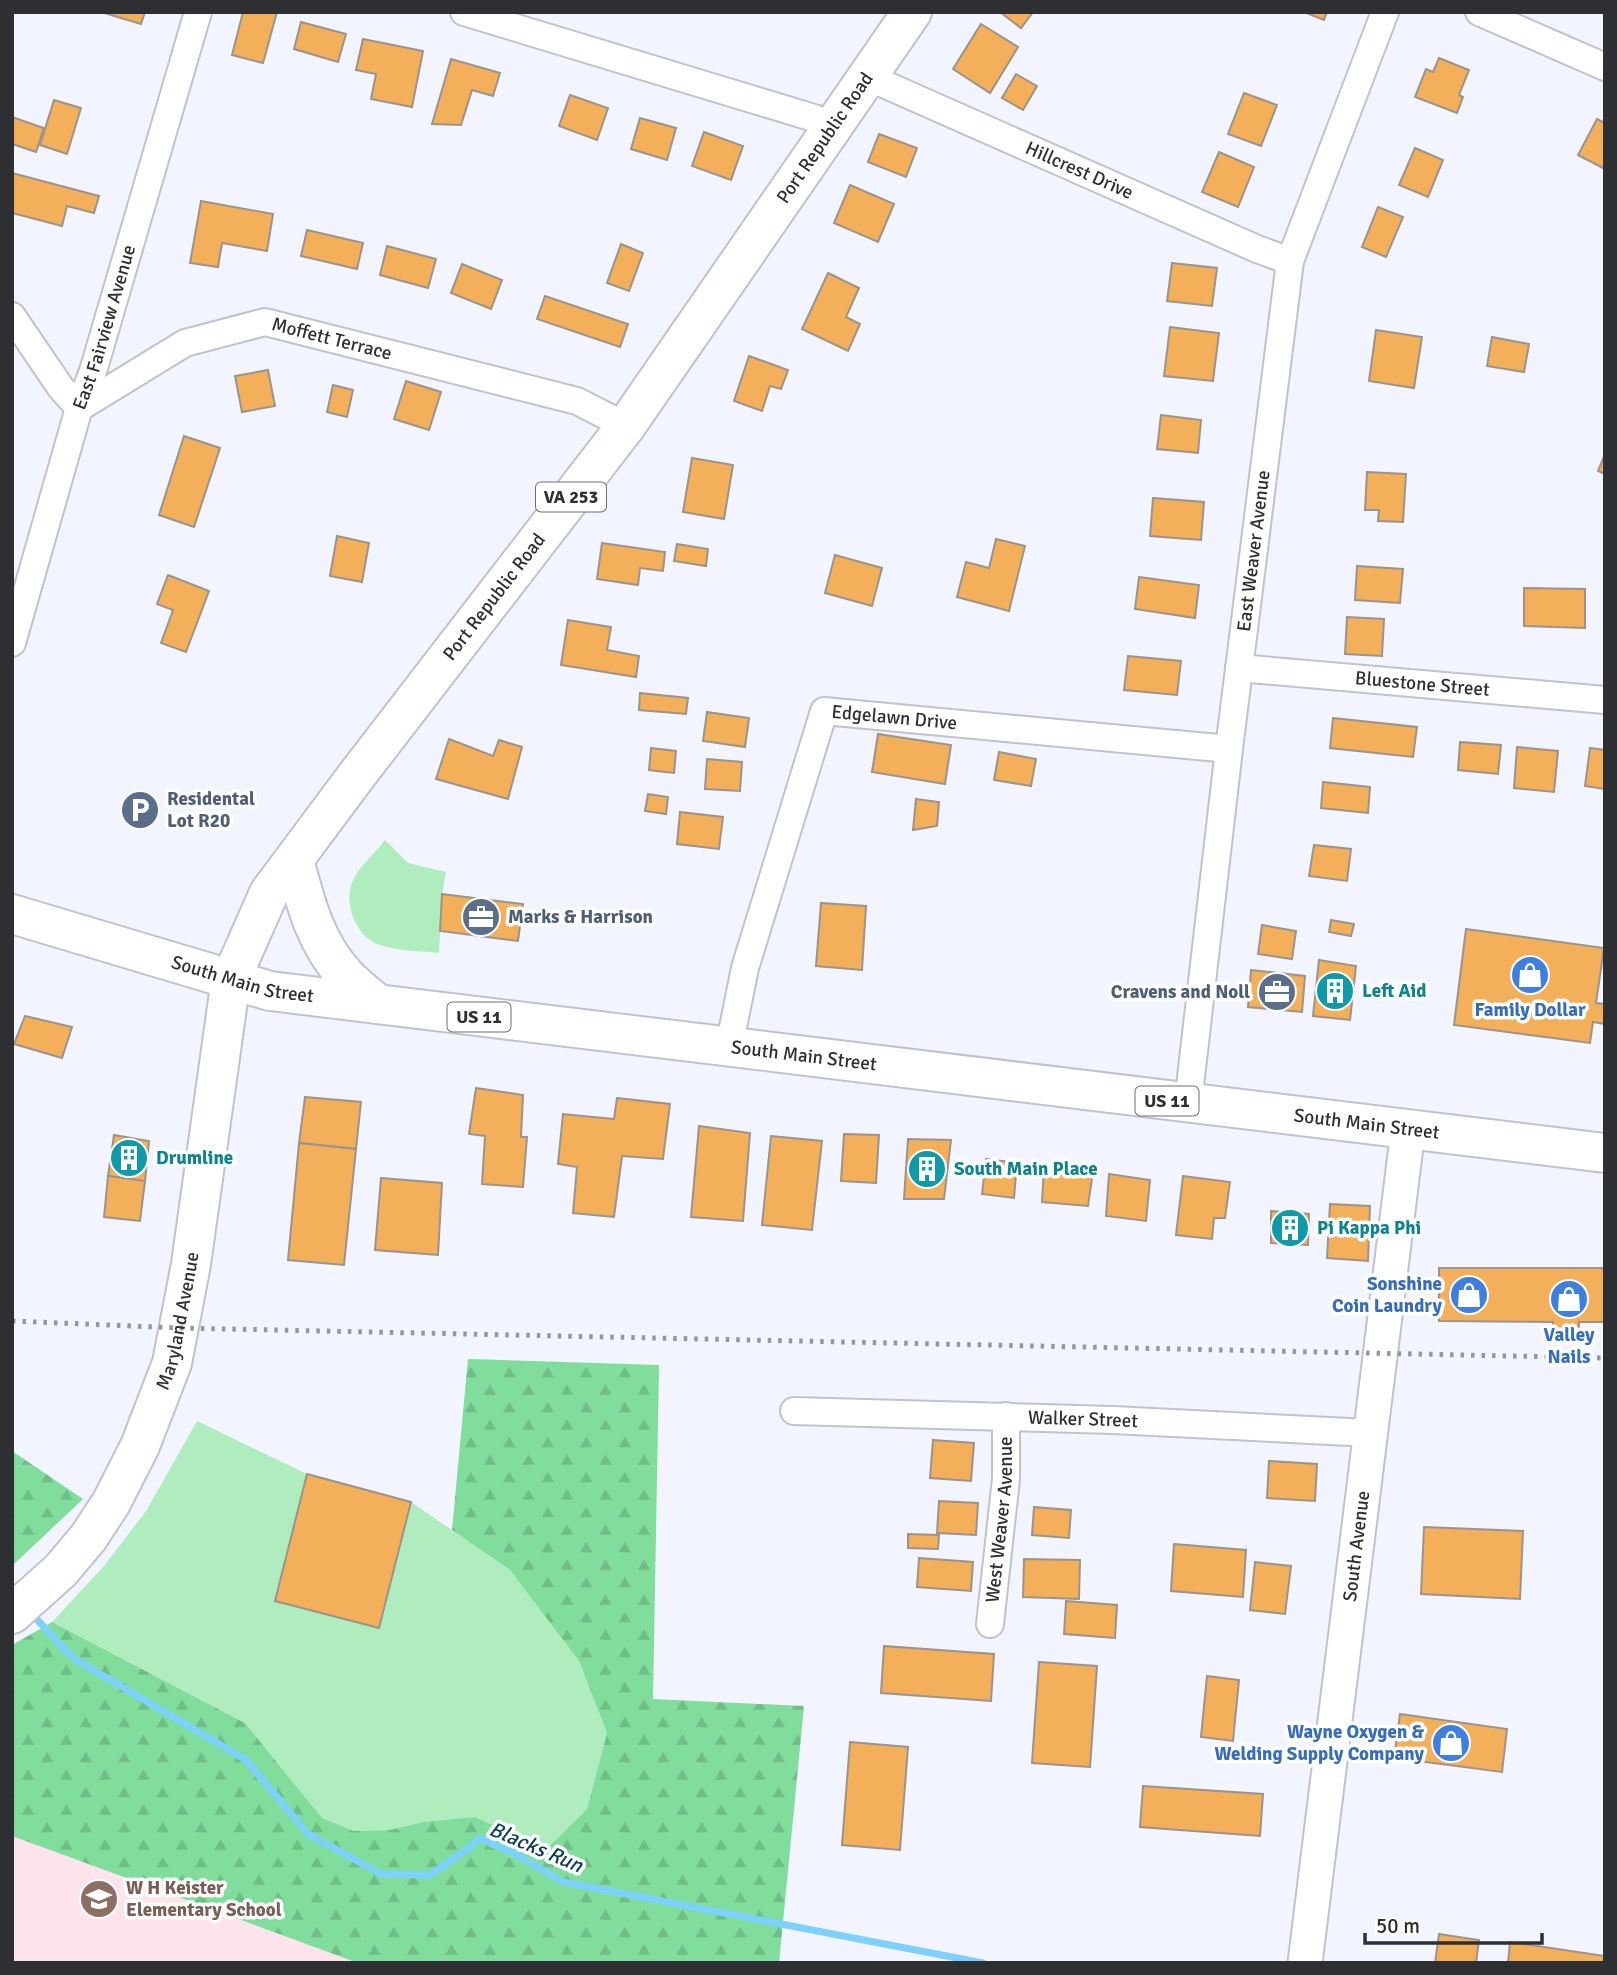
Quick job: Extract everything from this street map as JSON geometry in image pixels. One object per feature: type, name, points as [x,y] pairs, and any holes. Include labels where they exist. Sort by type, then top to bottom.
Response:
[{"type":"main road","name":"Port Republic Road","points":[[231,979],[269,893],[626,426],[912,12]]},
{"type":"main road","points":[[294,860],[308,914],[320,939],[344,974],[378,1004]]},
{"type":"main road","name":"South Main Street","points":[[12,914],[270,991],[1605,1153]]},
{"type":"main road","name":"Maryland Avenue","points":[[26,1602],[61,1570],[88,1538],[111,1503],[140,1446],[172,1363],[191,1264],[231,979]]},
{"type":"street","name":"East Fairview Avenue","points":[[12,643],[79,408],[94,368],[198,12]]},
{"type":"street","points":[[464,12],[834,126]]},
{"type":"street","name":"East Weaver Avenue","points":[[1188,1103],[1290,261],[1385,12]]},
{"type":"street","points":[[1479,12],[1605,67]]},
{"type":"street","name":"Hillcrest Drive","points":[[868,77],[1256,249],[1290,261]]},
{"type":"street","points":[[12,316],[61,388],[79,408]]},
{"type":"street","name":"Moffett Terrace","points":[[79,408],[185,343],[265,322],[577,401],[626,426]]},
{"type":"street","name":"Bluestone Street","points":[[1239,668],[1605,700]]},
{"type":"street","name":"Edgelawn Drive","points":[[729,1047],[746,968],[824,711],[1229,749]]},
{"type":"street","name":"South Avenue","points":[[1305,1963],[1408,1130]]},
{"type":"street","name":"Walker Street","points":[[794,1411],[1006,1416],[1370,1433]]},
{"type":"street","name":"West Weaver Avenue","points":[[990,1624],[1006,1479],[1006,1416]]},
{"type":"shaded area","name":"W H Keister Elementary School","points":[[12,1836],[358,1963],[12,1963]]},
{"type":"green space","points":[[385,840],[408,863],[446,872],[439,953],[380,945],[364,934],[353,917],[349,897],[354,878]]},
{"type":"green space","points":[[468,1359],[659,1365],[653,1699],[804,1706],[779,1963],[358,1963],[12,1836],[12,1645],[52,1622],[245,1723],[322,1818],[354,1831],[390,1830],[422,1822],[475,1817],[547,1849],[587,1809],[607,1733],[579,1661],[510,1570],[452,1530]]},
{"type":"green space","points":[[197,1421],[307,1474],[275,1601],[379,1628],[411,1502],[510,1570],[579,1661],[607,1733],[587,1809],[548,1849],[475,1817],[422,1822],[390,1830],[354,1831],[322,1818],[245,1723],[52,1622],[104,1566],[146,1511]]},
{"type":"green space","points":[[12,1451],[83,1499],[12,1566]]},
{"type":"building","points":[[101,12],[145,12],[141,24]]},
{"type":"building","points":[[243,12],[277,12],[263,63],[232,55]]},
{"type":"building","points":[[1000,12],[1033,12],[1021,28]]},
{"type":"building","points":[[1304,12],[1327,12],[1324,20]]},
{"type":"building","points":[[301,22],[346,34],[338,62],[294,49]]},
{"type":"building","points":[[981,24],[1018,47],[990,93],[953,69]]},
{"type":"building","points":[[363,39],[423,51],[412,107],[371,99],[376,74],[356,70]]},
{"type":"building","points":[[1439,58],[1469,70],[1459,95],[1463,97],[1457,113],[1415,97],[1426,69],[1433,72]]},
{"type":"building","points":[[451,59],[500,73],[493,96],[472,90],[461,125],[432,124]]},
{"type":"building","points":[[1016,74],[1037,86],[1023,110],[1002,98]]},
{"type":"building","points":[[1244,93],[1277,105],[1261,146],[1228,134]]},
{"type":"building","points":[[570,95],[608,108],[597,140],[559,126]]},
{"type":"building","points":[[54,100],[81,108],[67,154],[40,145]]},
{"type":"building","points":[[12,117],[44,128],[36,152],[12,144]]},
{"type":"building","points":[[640,118],[676,128],[667,160],[631,149]]},
{"type":"building","points":[[1597,119],[1605,123],[1605,169],[1578,155]]},
{"type":"building","points":[[704,132],[743,146],[731,180],[692,166]]},
{"type":"building","points":[[879,134],[917,148],[906,177],[868,162]]},
{"type":"building","points":[[1415,148],[1443,160],[1428,197],[1399,185]]},
{"type":"building","points":[[1219,152],[1254,167],[1238,207],[1202,192]]},
{"type":"building","points":[[12,173],[99,196],[94,213],[67,206],[62,226],[12,213]]},
{"type":"building","points":[[850,185],[894,204],[878,242],[834,223]]},
{"type":"building","points":[[201,201],[273,214],[267,251],[222,243],[218,267],[190,263]]},
{"type":"building","points":[[1378,207],[1403,217],[1386,257],[1362,247]]},
{"type":"building","points":[[307,230],[363,243],[357,269],[301,256]]},
{"type":"building","points":[[621,244],[643,253],[629,291],[607,283]]},
{"type":"building","points":[[387,246],[436,259],[428,288],[380,275]]},
{"type":"building","points":[[1172,263],[1217,268],[1212,306],[1167,301]]},
{"type":"building","points":[[462,264],[502,280],[491,309],[451,293]]},
{"type":"building","points":[[828,273],[859,288],[846,317],[860,324],[848,351],[802,329]]},
{"type":"building","points":[[545,296],[628,324],[620,347],[537,319]]},
{"type":"building","points":[[1170,327],[1219,333],[1213,381],[1164,376]]},
{"type":"building","points":[[1376,330],[1422,337],[1414,388],[1369,381]]},
{"type":"building","points":[[1492,337],[1529,344],[1524,372],[1487,366]]},
{"type":"building","points":[[749,356],[788,370],[781,389],[770,386],[762,411],[734,401]]},
{"type":"building","points":[[268,370],[275,406],[242,412],[235,376]]},
{"type":"building","points":[[406,381],[441,392],[429,430],[394,419]]},
{"type":"building","points":[[333,385],[353,390],[347,417],[327,412]]},
{"type":"building","points":[[1161,415],[1201,420],[1198,453],[1157,449]]},
{"type":"building","points":[[184,436],[220,448],[194,527],[159,515]]},
{"type":"building","points":[[1605,454],[1605,474],[1598,471]]},
{"type":"building","points":[[692,458],[733,465],[724,519],[683,512]]},
{"type":"building","points":[[1367,472],[1406,474],[1403,522],[1378,521],[1379,510],[1365,510]]},
{"type":"building","points":[[1153,498],[1204,502],[1201,540],[1150,536]]},
{"type":"building","points":[[337,536],[369,543],[362,582],[330,576]]},
{"type":"building","points":[[996,539],[1025,546],[1009,611],[957,597],[966,562],[989,568]]},
{"type":"building","points":[[602,543],[665,552],[663,571],[640,568],[638,585],[597,579]]},
{"type":"building","points":[[677,544],[708,549],[706,566],[674,561]]},
{"type":"building","points":[[835,555],[882,568],[872,606],[825,593]]},
{"type":"building","points":[[1357,566],[1403,569],[1400,603],[1355,600]]},
{"type":"building","points":[[168,575],[209,591],[186,652],[161,643],[173,610],[157,604]]},
{"type":"building","points":[[1139,577],[1199,585],[1195,618],[1135,609]]},
{"type":"building","points":[[1524,588],[1585,589],[1585,628],[1524,626]]},
{"type":"building","points":[[1347,617],[1384,619],[1382,656],[1345,654]]},
{"type":"building","points":[[568,620],[611,627],[607,650],[639,656],[636,677],[561,665]]},
{"type":"building","points":[[1128,656],[1181,661],[1177,695],[1124,690]]},
{"type":"building","points":[[640,693],[688,698],[686,714],[639,710]]},
{"type":"building","points":[[707,712],[749,718],[745,747],[703,741]]},
{"type":"building","points":[[1333,718],[1417,727],[1413,757],[1330,748]]},
{"type":"building","points":[[878,734],[951,745],[945,784],[872,772]]},
{"type":"building","points":[[449,739],[493,756],[499,740],[522,747],[508,799],[436,779]]},
{"type":"building","points":[[1460,742],[1501,745],[1498,774],[1458,770]]},
{"type":"building","points":[[1517,747],[1558,751],[1554,792],[1514,788]]},
{"type":"building","points":[[651,748],[676,751],[674,773],[649,770]]},
{"type":"building","points":[[1590,748],[1605,750],[1605,789],[1585,786]]},
{"type":"building","points":[[999,752],[1036,759],[1031,786],[994,780]]},
{"type":"building","points":[[707,759],[742,762],[740,791],[705,789]]},
{"type":"building","points":[[1323,782],[1370,787],[1368,813],[1321,808]]},
{"type":"building","points":[[648,794],[668,797],[666,814],[645,811]]},
{"type":"building","points":[[916,799],[939,802],[937,826],[913,830]]},
{"type":"building","points":[[680,812],[723,817],[719,849],[677,844]]},
{"type":"building","points":[[1314,845],[1351,849],[1347,881],[1309,876]]},
{"type":"building","name":"Marks & Harrison","points":[[442,894],[523,904],[518,941],[440,931]]},
{"type":"building","points":[[821,903],[866,906],[862,970],[816,966]]},
{"type":"building","points":[[1331,920],[1354,924],[1351,936],[1329,932]]},
{"type":"building","points":[[1262,925],[1296,931],[1292,959],[1258,954]]},
{"type":"building","name":"Family Dollar","points":[[1466,929],[1604,948],[1596,1003],[1605,1004],[1605,1024],[1593,1022],[1590,1043],[1454,1025]]},
{"type":"building","name":"Left Aid","points":[[1319,960],[1356,966],[1350,1020],[1313,1016]]},
{"type":"building","name":"Cravens and Noll","points":[[1251,970],[1305,976],[1302,1012],[1248,1007]]},
{"type":"building","points":[[25,1016],[72,1027],[62,1058],[14,1044]]},
{"type":"building","points":[[476,1088],[523,1095],[521,1137],[527,1137],[523,1187],[482,1184],[485,1136],[469,1134]]},
{"type":"building","points":[[305,1097],[361,1102],[356,1149],[299,1143]]},
{"type":"building","points":[[617,1098],[670,1104],[663,1159],[622,1156],[614,1217],[573,1213],[577,1167],[558,1164],[563,1114],[614,1119]]},
{"type":"building","points":[[699,1126],[750,1133],[743,1221],[691,1217]]},
{"type":"building","points":[[844,1134],[879,1135],[876,1183],[841,1181]]},
{"type":"building","name":"Drumline","points":[[114,1135],[149,1141],[145,1181],[108,1176]]},
{"type":"building","points":[[771,1136],[822,1141],[812,1230],[762,1225]]},
{"type":"building","name":"South Main Place","points":[[908,1139],[951,1140],[944,1199],[904,1199]]},
{"type":"building","points":[[299,1143],[356,1149],[344,1265],[288,1260]]},
{"type":"building","points":[[986,1159],[1017,1163],[1014,1198],[982,1194]]},
{"type":"building","points":[[1044,1166],[1093,1171],[1088,1206],[1042,1202]]},
{"type":"building","points":[[1109,1174],[1150,1180],[1146,1221],[1106,1216]]},
{"type":"building","points":[[108,1176],[145,1181],[140,1221],[104,1217]]},
{"type":"building","points":[[1183,1176],[1230,1182],[1225,1218],[1214,1218],[1212,1239],[1176,1235]]},
{"type":"building","points":[[381,1178],[442,1183],[438,1255],[375,1250]]},
{"type":"building","points":[[1330,1204],[1370,1206],[1368,1261],[1327,1258]]},
{"type":"building","name":"Pi Kappa Phi","points":[[1271,1211],[1309,1214],[1308,1245],[1271,1243]]},
{"type":"building","points":[[1439,1268],[1605,1268],[1605,1322],[1579,1322],[1579,1339],[1554,1338],[1553,1322],[1439,1321]]},
{"type":"building","points":[[933,1440],[974,1443],[971,1481],[930,1478]]},
{"type":"building","points":[[1269,1461],[1317,1464],[1315,1501],[1267,1498]]},
{"type":"building","points":[[307,1474],[411,1502],[379,1628],[275,1601]]},
{"type":"building","points":[[939,1501],[978,1503],[976,1535],[937,1533]]},
{"type":"building","points":[[1034,1507],[1071,1510],[1069,1538],[1032,1535]]},
{"type":"building","points":[[1424,1527],[1523,1531],[1520,1599],[1421,1594]]},
{"type":"building","points":[[908,1534],[939,1535],[938,1549],[908,1548]]},
{"type":"building","points":[[1174,1544],[1246,1550],[1243,1597],[1171,1591]]},
{"type":"building","points":[[919,1558],[973,1562],[971,1591],[917,1587]]},
{"type":"building","points":[[1024,1559],[1080,1560],[1079,1599],[1023,1597]]},
{"type":"building","points":[[1255,1562],[1291,1566],[1285,1614],[1250,1610]]},
{"type":"building","points":[[1066,1601],[1117,1605],[1115,1638],[1064,1634]]},
{"type":"building","points":[[884,1646],[994,1654],[991,1701],[881,1693]]},
{"type":"building","points":[[1039,1662],[1097,1666],[1090,1767],[1032,1763]]},
{"type":"building","points":[[1207,1676],[1239,1680],[1233,1741],[1201,1737]]},
{"type":"building","name":"Wayne Oxygen & Welding Supply Company","points":[[1400,1714],[1507,1729],[1502,1772],[1394,1758]]},
{"type":"building","points":[[850,1742],[908,1747],[900,1850],[842,1845]]},
{"type":"building","points":[[1143,1786],[1263,1794],[1260,1836],[1140,1827]]},
{"type":"building","points":[[1439,1934],[1479,1940],[1476,1963],[1435,1963]]},
{"type":"building","points":[[1510,1942],[1605,1956],[1605,1963],[1508,1963]]},
{"type":"waterway","name":"Blacks Run","points":[[30,1612],[73,1658],[246,1760],[308,1834],[381,1874],[430,1875],[479,1838],[517,1855],[563,1882],[983,1963]]},
{"type":"railway","points":[[12,1321],[180,1328],[1605,1358]]},
{"type":"place","name":"Residental Lot R20","points":[[140,810]]},
{"type":"place","name":"Marks & Harrison","points":[[481,917]]},
{"type":"place","name":"Family Dollar","points":[[1530,975]]},
{"type":"place","name":"Left Aid","points":[[1335,991]]},
{"type":"place","name":"Cravens and Noll","points":[[1277,992]]},
{"type":"place","name":"Drumline","points":[[129,1158]]},
{"type":"place","name":"South Main Place","points":[[927,1169]]},
{"type":"place","name":"Pi Kappa Phi","points":[[1290,1228]]},
{"type":"place","name":"Sonshine Coin Laundry","points":[[1469,1295]]},
{"type":"place","name":"Valley Nails","points":[[1569,1299]]},
{"type":"place","name":"Wayne Oxygen & Welding Supply Company","points":[[1451,1743]]},
{"type":"place","name":"W H Keister Elementary School","points":[[99,1899]]}]
